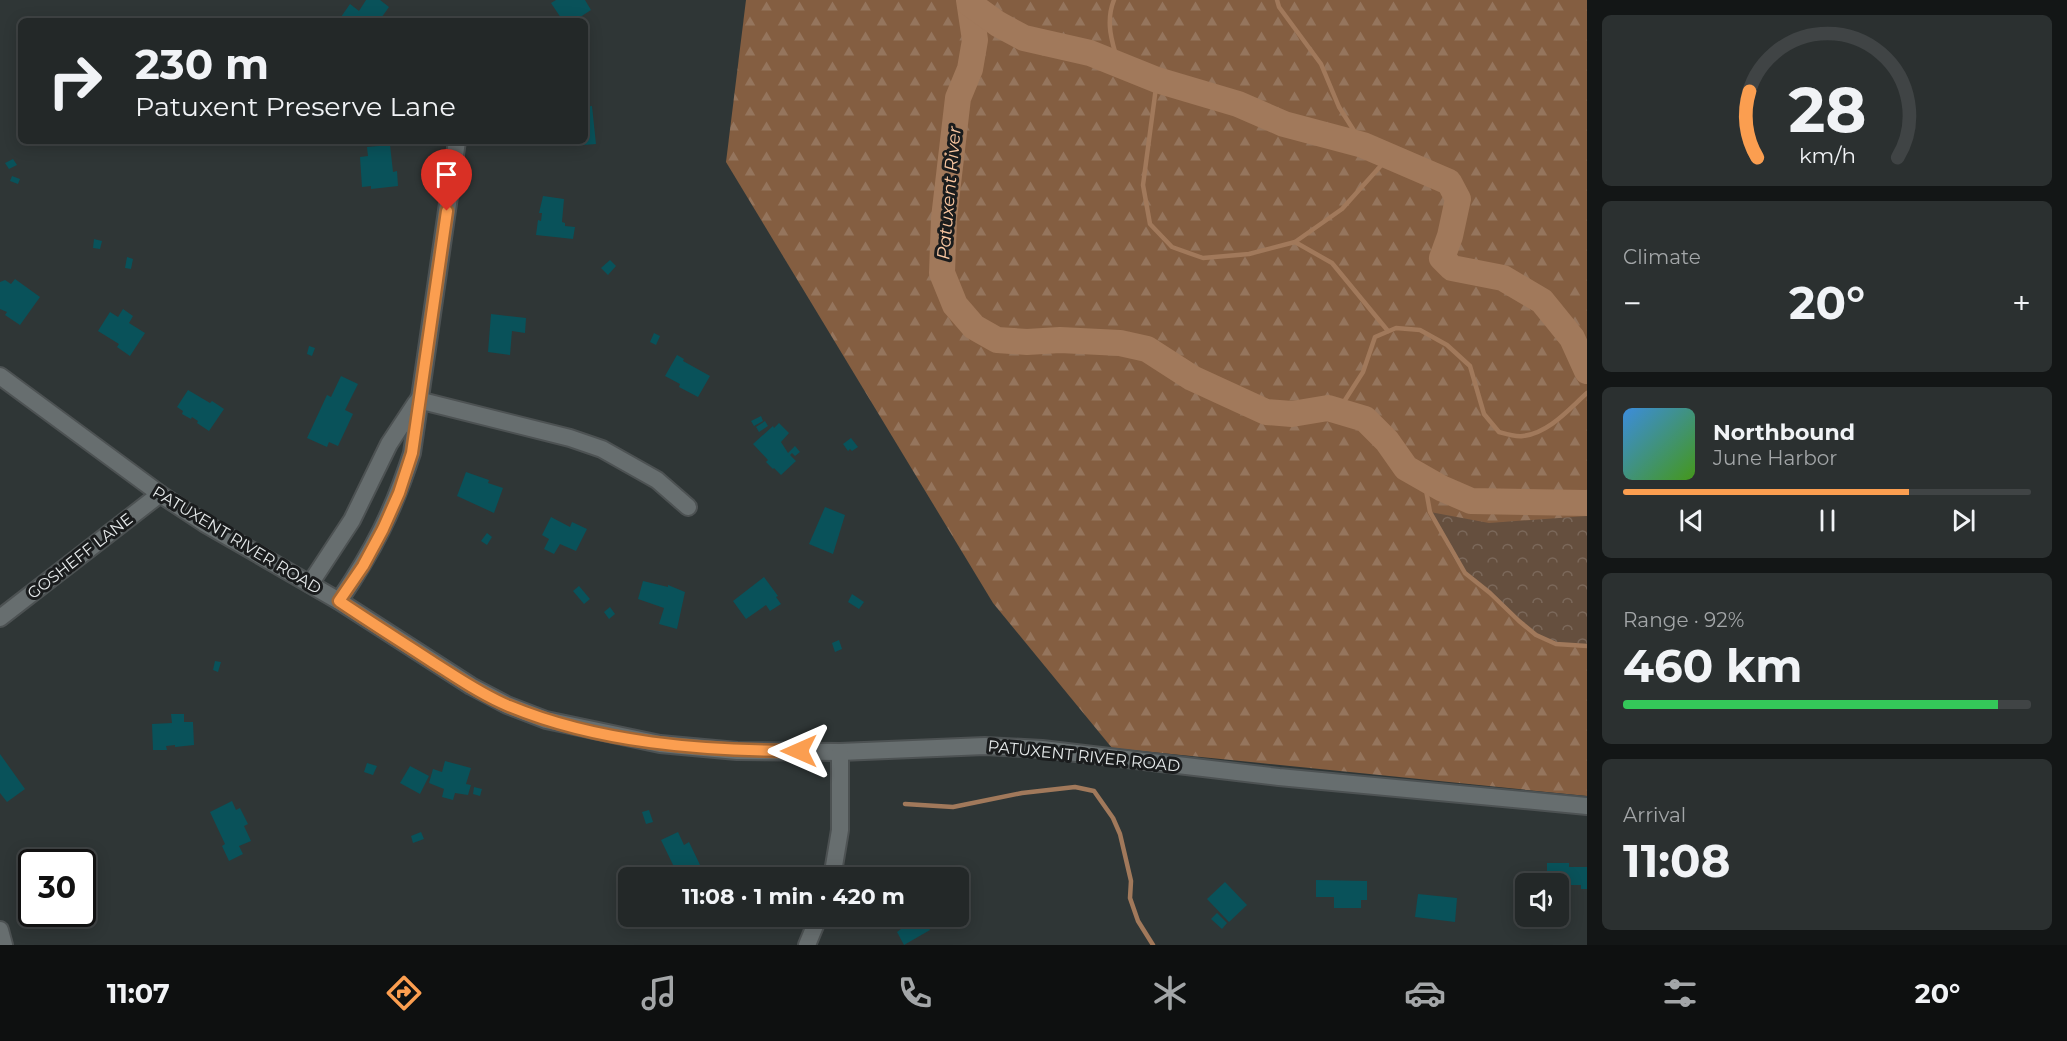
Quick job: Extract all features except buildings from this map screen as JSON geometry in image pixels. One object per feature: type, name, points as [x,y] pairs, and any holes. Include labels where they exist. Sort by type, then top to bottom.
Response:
[{"type":"street","points":[[339,601],[368,557],[383,529],[399,493],[412,453],[457,144]]},
{"type":"street","name":"PATUXENT RIVER ROAD","points":[[0,376],[160,494],[204,523],[339,601],[471,687],[507,705],[546,720],[660,744],[737,751],[840,752],[986,746],[1042,749],[1279,777],[1587,806]]},
{"type":"street","points":[[418,400],[570,438],[602,449],[657,480],[688,507]]},
{"type":"street","points":[[310,584],[352,520],[389,444],[418,400]]},
{"type":"street","name":"GOSHEFF LANE","points":[[0,618],[160,494]]},
{"type":"street","points":[[834,867],[840,830],[840,752]]},
{"type":"street","points":[[807,945],[814,927]]},
{"type":"street","points":[[0,930],[4,945]]},
{"type":"green space","points":[[746,0],[1587,0],[1587,796],[1112,748],[993,603],[726,162]]},
{"type":"green space","points":[[1430,512],[1489,523],[1587,516],[1587,646],[1556,642],[1532,631],[1490,593],[1470,579],[1454,559]]},
{"type":"waterway","name":"Patuxent River","points":[[969,0],[975,40],[970,69],[958,98],[944,218],[942,273],[955,305],[974,327],[997,340],[1120,343],[1147,349],[1192,378],[1266,412],[1292,414],[1328,408],[1365,419],[1387,441],[1406,468],[1441,488],[1471,501],[1587,503]]},
{"type":"waterway","points":[[1114,0],[1110,24],[1119,65]]},
{"type":"waterway","points":[[1277,0],[1279,7],[1321,64],[1339,107],[1363,145]]},
{"type":"waterway","points":[[970,4],[998,24],[1024,38],[1090,53],[1157,80],[1238,104],[1284,124],[1363,145],[1449,182],[1458,199],[1450,236],[1442,258],[1452,268],[1503,278],[1542,301],[1572,338],[1587,371]]},
{"type":"waterway","points":[[1157,80],[1143,185],[1150,224],[1172,247],[1203,258],[1249,254],[1295,242],[1342,209],[1386,160]]},
{"type":"waterway","points":[[1295,242],[1332,263],[1388,331]]},
{"type":"waterway","points":[[1338,411],[1363,372],[1375,337],[1396,328],[1420,330],[1447,345],[1470,366],[1484,414],[1499,432],[1520,436],[1532,434],[1550,425],[1587,393]]},
{"type":"waterway","points":[[1424,479],[1430,512],[1465,573],[1536,635],[1556,644],[1587,646]]},
{"type":"waterway","points":[[905,804],[953,807],[1022,793],[1075,787],[1094,791],[1113,818],[1120,834],[1131,881],[1130,898],[1138,921],[1153,945]]},
{"type":"route","points":[[447,211],[412,453],[399,493],[383,529],[363,566],[339,601],[471,687],[507,705],[546,720],[660,744],[737,751],[799,751]]}]
